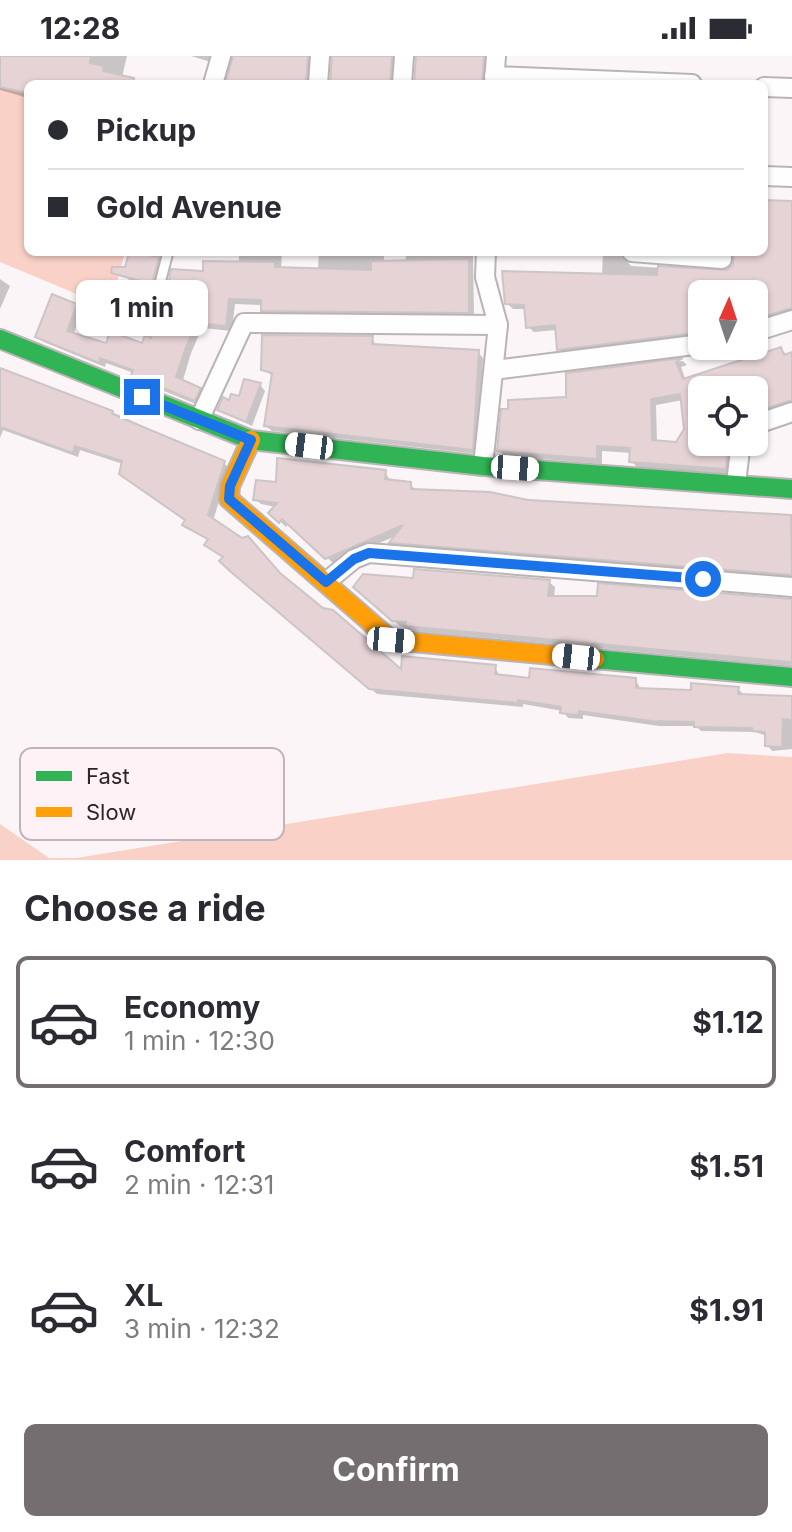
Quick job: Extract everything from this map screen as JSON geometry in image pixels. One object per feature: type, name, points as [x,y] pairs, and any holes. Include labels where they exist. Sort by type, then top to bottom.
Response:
[{"type":"street","points":[[214,80],[221,56]]},
{"type":"street","points":[[318,80],[320,56]]},
{"type":"street","points":[[402,80],[404,56]]},
{"type":"street","points":[[494,80],[496,56]]},
{"type":"street","points":[[768,87],[792,88]]},
{"type":"street","points":[[768,176],[792,177]]},
{"type":"street","points":[[483,466],[498,325],[485,277],[486,256]]},
{"type":"street","points":[[683,256],[722,259],[722,256]]},
{"type":"street","points":[[768,328],[792,320]]},
{"type":"street","points":[[199,420],[244,323],[498,325]]},
{"type":"street","points":[[0,339],[251,440],[483,466],[792,489]]},
{"type":"street","points":[[494,370],[688,346]]},
{"type":"street","points":[[768,420],[792,412]]},
{"type":"street","points":[[251,440],[230,486],[229,499],[391,640],[792,677]]},
{"type":"street","points":[[736,483],[739,456]]},
{"type":"street","points":[[326,582],[354,559],[369,553],[792,587]]},
{"type":"lane","points":[[157,295],[167,256]]},
{"type":"shaded area","points":[[0,74],[24,83],[24,256],[124,256],[110,308],[0,262]]},
{"type":"shaded area","points":[[728,753],[792,757],[792,860],[0,860],[0,824],[49,858],[76,858],[188,840],[284,840],[284,825]]},
{"type":"building","points":[[0,56],[91,56],[90,63],[104,66],[103,71],[134,78],[24,80],[24,92],[0,87]]},
{"type":"building","points":[[233,56],[308,56],[306,80],[226,80]]},
{"type":"building","points":[[332,56],[392,56],[390,80],[330,80]]},
{"type":"building","points":[[416,56],[484,56],[482,80],[414,80]]},
{"type":"building","points":[[768,200],[792,201],[792,308],[768,315],[768,280],[688,280],[688,334],[557,350],[555,325],[526,328],[524,305],[505,304],[502,271],[657,275],[658,266],[727,270],[733,265],[734,256],[768,256]]},
{"type":"building","points":[[128,256],[159,257],[152,284],[111,273],[112,267],[125,267]]},
{"type":"building","points":[[469,259],[469,313],[261,311],[261,300],[229,299],[226,326],[196,323],[176,377],[201,388],[195,401],[131,375],[133,370],[100,358],[99,363],[35,337],[52,294],[77,304],[67,331],[106,343],[110,331],[142,343],[145,335],[151,338],[158,319],[162,321],[171,269],[203,271],[203,261],[275,262],[275,267],[371,270],[371,261]]},
{"type":"building","points":[[262,335],[373,336],[372,344],[479,350],[473,450],[264,426],[272,373],[261,370]]},
{"type":"building","points":[[781,347],[784,355],[792,352],[792,400],[768,408],[768,376],[692,376],[741,360],[768,360],[768,351]]},
{"type":"building","points":[[683,358],[676,362],[683,379],[688,377],[688,456],[727,456],[726,469],[629,462],[630,448],[597,446],[597,459],[497,451],[501,409],[508,409],[508,400],[566,397],[566,373]],"holes":[[[680,394],[684,429],[676,442],[652,440],[651,399]]]},
{"type":"building","points":[[0,368],[113,411],[112,414],[225,461],[208,515],[242,538],[248,536],[280,573],[323,608],[333,610],[401,669],[402,656],[496,665],[495,674],[529,678],[530,668],[636,678],[636,688],[691,690],[691,683],[739,687],[738,694],[792,696],[792,720],[783,719],[782,747],[765,746],[765,732],[752,731],[752,728],[694,727],[694,722],[652,721],[579,711],[578,715],[560,713],[561,707],[518,700],[518,703],[369,689],[219,561],[223,557],[204,545],[208,539],[182,525],[185,520],[119,474],[122,461],[75,446],[73,453],[0,427]]},
{"type":"building","points":[[244,379],[261,383],[246,422],[217,410],[223,397],[229,400],[231,394],[239,396]]},
{"type":"building","points":[[277,458],[386,470],[385,479],[411,482],[411,489],[490,492],[528,500],[791,515],[792,575],[389,543],[403,525],[325,559],[282,519],[279,523],[268,513],[277,503],[253,500],[256,480],[276,482]]},
{"type":"building","points":[[414,569],[550,580],[548,596],[597,596],[598,583],[792,599],[792,662],[405,626],[406,622],[392,621],[353,587],[363,574],[413,578]]},
{"type":"traffic: fast","points":[[0,339],[251,440],[483,466],[792,489]]},
{"type":"traffic: fast","points":[[595,659],[792,677]]},
{"type":"traffic: slow","points":[[251,440],[230,486],[229,499],[391,640],[595,659]]},
{"type":"route","points":[[142,397],[251,440],[230,486],[229,499],[326,582],[354,559],[369,553],[703,579]]}]
